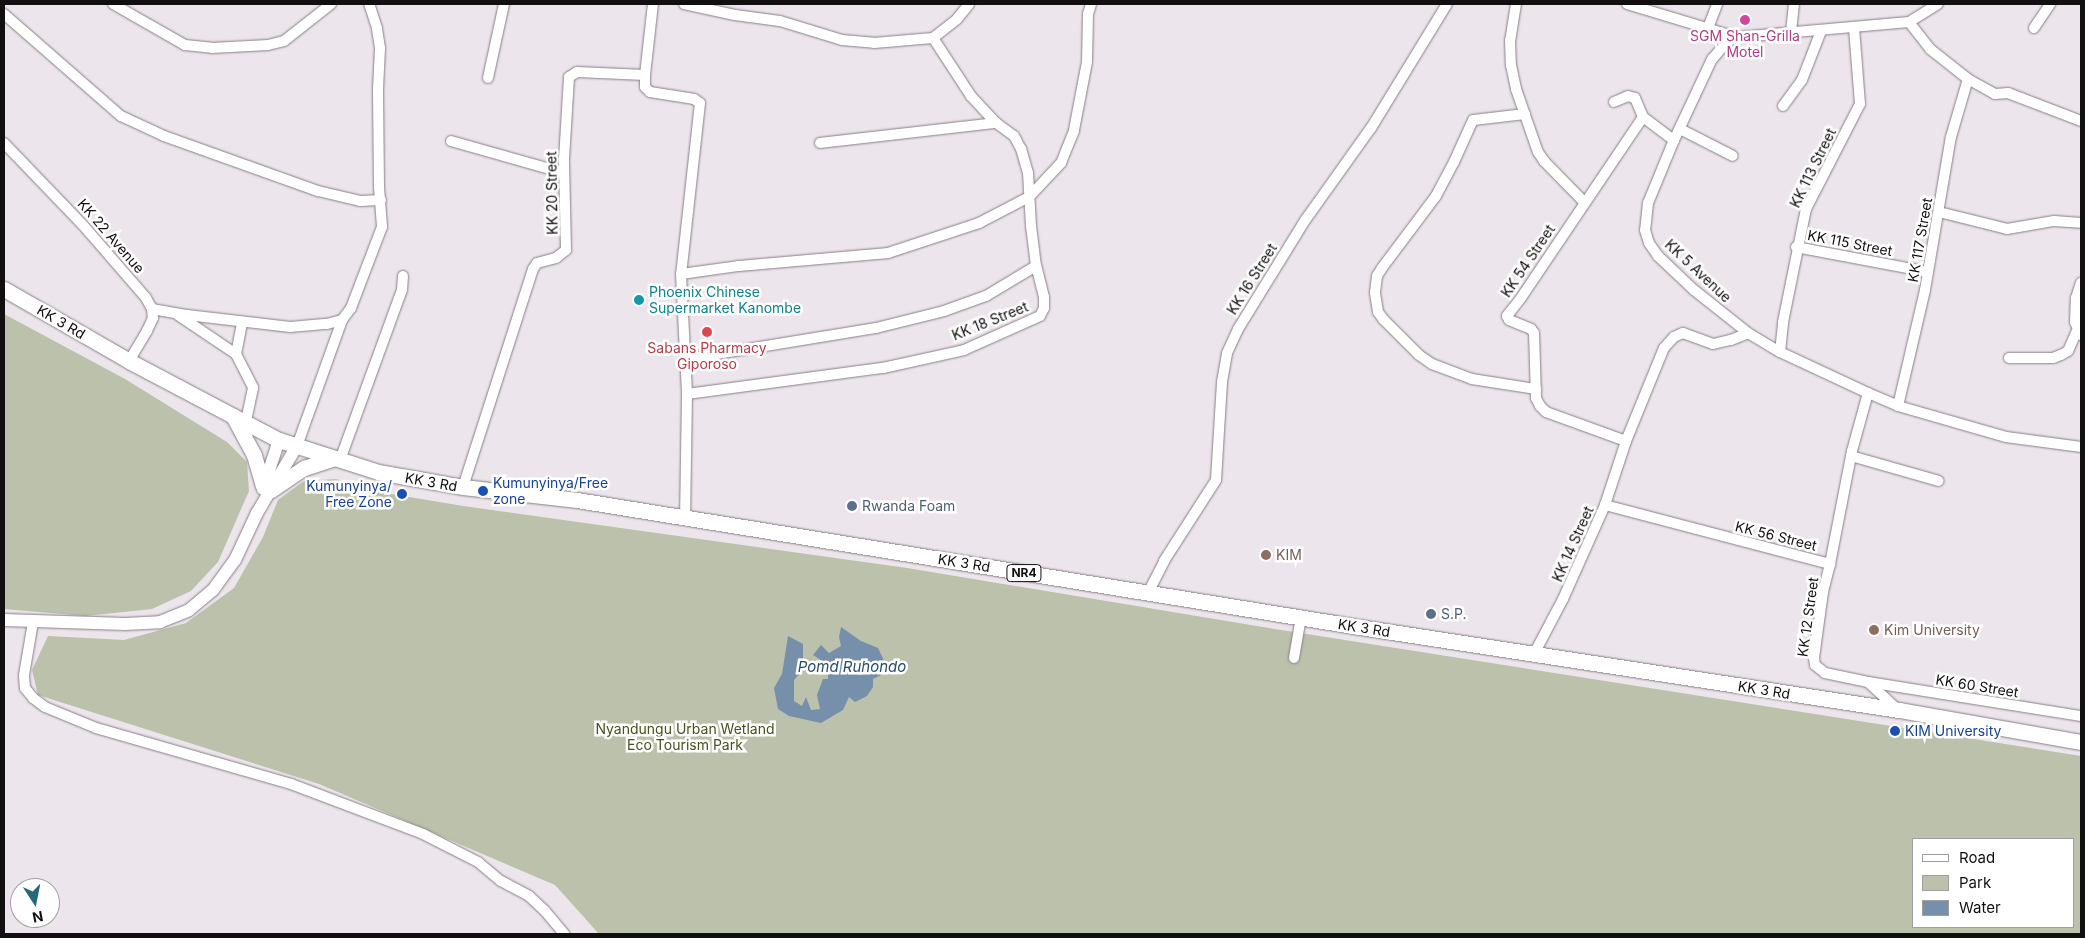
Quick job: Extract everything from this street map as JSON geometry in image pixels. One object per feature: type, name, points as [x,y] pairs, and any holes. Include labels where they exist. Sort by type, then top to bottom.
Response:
[{"type":"highway","name":"KK 3 Rd","points":[[4,290],[128,361],[279,440],[337,460],[396,476],[463,487],[577,500],[1148,593],[1899,710],[2081,742]]},
{"type":"highway","points":[[239,419],[267,488],[304,468],[337,460]]},
{"type":"main road","points":[[4,620],[125,624],[160,622],[189,610],[213,590],[235,560],[267,488],[279,440]]},
{"type":"main road","points":[[267,488],[297,446]]},
{"type":"street","points":[[113,4],[186,45],[212,48],[268,45],[284,40],[330,4]]},
{"type":"street","points":[[297,446],[342,320],[352,308],[382,227],[378,89],[380,48],[377,28],[369,4]]},
{"type":"street","points":[[488,78],[504,4]]},
{"type":"street","points":[[653,4],[645,75],[646,87],[650,92],[694,99],[700,103],[681,274],[687,394],[684,518]]},
{"type":"street","points":[[688,5],[709,4]]},
{"type":"street","points":[[688,5],[734,15],[780,21],[842,40],[874,43],[933,38],[957,19],[969,4]]},
{"type":"street","points":[[681,274],[739,266],[888,253],[979,223],[1029,197],[1061,163],[1071,139],[1085,78],[1089,45],[1088,14],[1090,4]]},
{"type":"street","name":"KK 16 Street","points":[[1148,593],[1164,561],[1216,480],[1222,382],[1227,353],[1238,329],[1306,219],[1372,128],[1447,4]]},
{"type":"street","points":[[1516,4],[1510,40],[1511,65],[1525,114],[1544,161],[1584,202]]},
{"type":"street","points":[[1627,4],[1736,37],[1909,22],[1938,4]]},
{"type":"street","points":[[1708,28],[1717,4]]},
{"type":"street","points":[[1791,32],[1794,4]]},
{"type":"street","points":[[2034,28],[2050,4]]},
{"type":"street","points":[[4,14],[122,116],[164,136],[318,191],[360,201],[381,200]]},
{"type":"street","points":[[1909,22],[1930,49],[1968,79],[1995,94],[2008,93],[2081,121]]},
{"type":"street","name":"KK 113 Street","points":[[1780,352],[1796,247],[1806,209],[1860,104],[1854,28]]},
{"type":"street","points":[[1783,106],[1802,80],[1821,31]]},
{"type":"street","name":"KK 5 Avenue","points":[[1736,37],[1722,46],[1712,59],[1674,140],[1648,203],[1645,230],[1649,243],[1658,256],[1694,290],[1748,333],[1780,352],[1868,393],[1898,406],[2006,437],[2081,446]]},
{"type":"street","name":"KK 18 Street","points":[[687,394],[883,368],[915,359],[964,350],[1040,316],[1044,308],[1044,297],[1036,266],[1028,173],[1021,149],[1014,136],[996,123],[971,96],[933,38]]},
{"type":"street","name":"KK 20 Street","points":[[463,487],[537,263],[556,258],[566,250],[564,173],[568,83],[572,74],[645,75]]},
{"type":"street","name":"KK 117 Street","points":[[1898,406],[1928,272],[1951,137],[1968,79]]},
{"type":"street","points":[[1614,102],[1632,96],[1635,98],[1643,118],[1674,140]]},
{"type":"street","points":[[1525,114],[1473,120],[1436,196],[1377,276],[1375,293],[1378,312],[1383,319],[1419,355],[1432,364],[1472,379],[1536,389]]},
{"type":"street","name":"KK 54 Street","points":[[1626,441],[1546,412],[1540,406],[1536,398],[1534,333],[1531,329],[1509,320],[1506,316],[1521,298],[1584,202],[1643,118]]},
{"type":"street","points":[[820,143],[996,123]]},
{"type":"street","points":[[1680,129],[1733,156]]},
{"type":"street","points":[[451,141],[564,173]]},
{"type":"street","name":"KK 22 Avenue","points":[[4,142],[82,224],[146,298],[152,308]]},
{"type":"street","points":[[1939,212],[2007,229],[2054,221],[2081,223]]},
{"type":"street","name":"KK 115 Street","points":[[1796,247],[1928,272]]},
{"type":"street","points":[[686,359],[876,328],[944,311],[986,296],[1036,266]]},
{"type":"street","points":[[337,460],[402,290],[403,276]]},
{"type":"street","points":[[2009,358],[2053,358],[2061,356],[2068,351],[2079,334],[2075,322],[2076,298],[2081,284]]},
{"type":"street","points":[[128,361],[147,331],[152,318],[152,308],[242,322],[290,326],[327,324],[342,320]]},
{"type":"street","points":[[176,313],[236,354],[253,388],[239,419]]},
{"type":"street","points":[[236,354],[242,322]]},
{"type":"street","points":[[1626,441],[1664,348],[1674,337],[1684,333],[1712,344],[1731,340],[1748,333]]},
{"type":"street","name":"KK 56 Street","points":[[1605,505],[1830,564],[1851,456],[1868,393]]},
{"type":"street","name":"KK 14 Street","points":[[1534,654],[1563,599],[1605,505],[1626,441]]},
{"type":"street","points":[[1851,456],[1939,481]]},
{"type":"street","name":"KK 12 Street","points":[[1830,564],[1819,620],[1815,664],[1825,673],[1868,682]]},
{"type":"street","points":[[1294,658],[1301,617]]},
{"type":"street","points":[[33,622],[24,675],[25,688],[33,698],[45,707],[96,728],[291,784],[423,834],[478,862],[501,881],[529,896],[546,911],[564,934]]},
{"type":"street","points":[[1868,682],[1899,710]]},
{"type":"street","name":"KK 60 Street","points":[[1868,682],[2081,716]]},
{"type":"green space","points":[[4,314],[125,379],[227,442],[247,462],[249,491],[218,562],[191,591],[152,609],[85,616],[4,609]]},
{"type":"green space","name":"Nyandungu Urban Wetland Eco Tourism Park","points":[[336,479],[385,493],[463,506],[907,568],[1275,629],[2081,756],[2081,934],[599,934],[555,885],[319,784],[38,695],[32,670],[48,636],[124,640],[186,623],[234,588],[263,537],[278,500],[304,481]]},
{"type":"water","name":"Pomd Ruhondo","points":[[841,627],[861,641],[878,648],[886,665],[881,675],[873,679],[873,687],[867,696],[855,702],[849,697],[843,710],[821,723],[789,716],[778,709],[774,688],[782,674],[788,636],[803,644],[801,672],[794,680],[794,701],[802,706],[806,697],[811,710],[820,709],[817,695],[823,679],[828,679],[828,670],[824,662],[813,655],[821,645],[829,653],[841,646],[839,637]]},
{"type":"place","name":"SGM Shan-Grilla Motel","points":[[1745,20]]},
{"type":"place","name":"Phoenix Chinese Supermarket Kanombe","points":[[639,300]]},
{"type":"place","name":"Sabans Pharmacy Giporoso","points":[[707,332]]},
{"type":"place","name":"Kumunyinya/Free zone","points":[[483,491]]},
{"type":"place","name":"Kumunyinya/ Free Zone","points":[[402,494]]},
{"type":"place","name":"Rwanda Foam","points":[[852,506]]},
{"type":"place","name":"KIM","points":[[1266,555]]},
{"type":"place","name":"S.P.","points":[[1431,614]]},
{"type":"place","name":"Kim University","points":[[1874,630]]},
{"type":"place","name":"KIM University","points":[[1895,731]]}]
